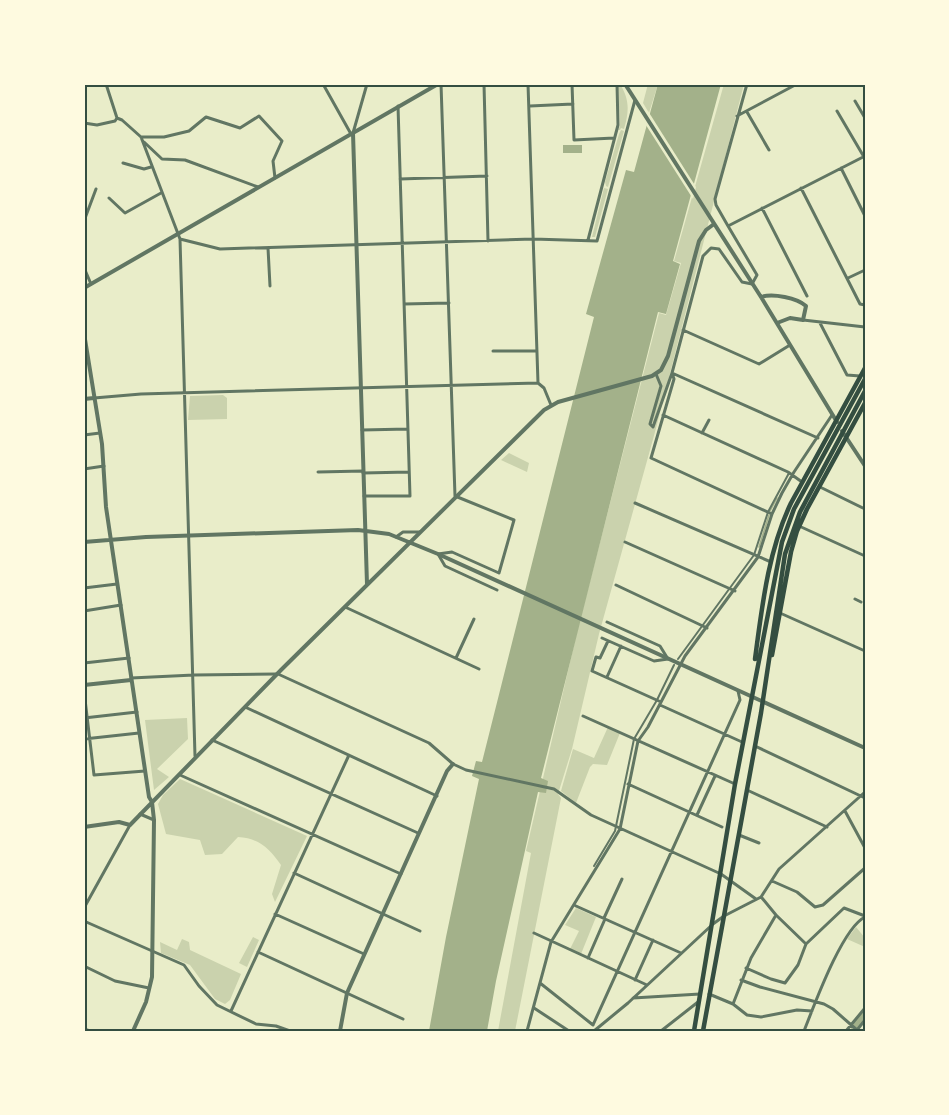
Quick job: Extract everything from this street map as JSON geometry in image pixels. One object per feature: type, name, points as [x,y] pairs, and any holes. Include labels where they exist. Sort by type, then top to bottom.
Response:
[{"type":"main road","points":[[763,702],[779,553],[789,521],[863,377],[865,368]]},
{"type":"main road","points":[[694,1031],[772,562],[781,526],[836,420],[863,377]]},
{"type":"main road","points":[[751,696],[785,554],[795,523],[865,391]]},
{"type":"main road","points":[[703,1031],[791,552],[799,526],[865,403]]},
{"type":"street","points":[[106,84],[117,118],[122,120],[162,159],[185,160],[258,187]]},
{"type":"street","points":[[323,84],[352,134]]},
{"type":"street","points":[[367,585],[352,134],[368,84]]},
{"type":"street","points":[[84,288],[438,84],[447,243],[455,496]]},
{"type":"street","points":[[484,84],[488,241]]},
{"type":"street","points":[[528,84],[538,383]]},
{"type":"street","points":[[572,84],[574,140],[614,138]]},
{"type":"street","points":[[588,240],[618,125],[617,84]]},
{"type":"street","points":[[626,84],[761,297],[846,438],[864,463]]},
{"type":"street","points":[[747,84],[715,199],[716,205],[757,275],[752,284]]},
{"type":"street","points":[[737,116],[797,84]]},
{"type":"street","points":[[180,239],[220,249],[533,239],[597,240],[635,100]]},
{"type":"street","points":[[855,101],[865,118]]},
{"type":"street","points":[[529,106],[573,104]]},
{"type":"street","points":[[364,496],[410,495],[398,106]]},
{"type":"street","points":[[728,226],[865,156],[837,111]]},
{"type":"street","points":[[747,112],[770,150]]},
{"type":"street","points":[[142,139],[164,138],[189,131],[206,117],[240,128],[259,116],[282,141],[273,161],[274,178]]},
{"type":"street","points":[[84,123],[97,125],[115,121],[117,118]]},
{"type":"street","points":[[142,139],[180,239],[195,756]]},
{"type":"street","points":[[123,164],[144,170],[151,167]]},
{"type":"street","points":[[841,168],[865,216]]},
{"type":"street","points":[[400,179],[487,176]]},
{"type":"street","points":[[801,188],[860,304],[865,305]]},
{"type":"street","points":[[84,221],[96,189]]},
{"type":"street","points":[[109,198],[125,213],[161,193]]},
{"type":"street","points":[[762,208],[807,296]]},
{"type":"street","points":[[84,908],[130,825],[140,814],[195,756],[538,415],[558,402],[654,375],[664,366],[699,241],[706,230],[714,224]]},
{"type":"street","points":[[84,242],[86,270],[91,284]]},
{"type":"street","points":[[268,248],[270,286]]},
{"type":"street","points":[[654,375],[661,386],[650,424],[653,426],[672,373],[703,256],[711,248],[719,249],[742,282],[752,284]]},
{"type":"street","points":[[847,279],[865,270]]},
{"type":"street","points":[[761,297],[773,295],[801,302],[806,309],[802,320]]},
{"type":"street","points":[[404,304],[449,303]]},
{"type":"street","points":[[777,323],[790,318],[865,327]]},
{"type":"street","points":[[820,323],[848,375],[863,377]]},
{"type":"street","points":[[683,330],[759,364],[790,345]]},
{"type":"street","points":[[84,333],[100,433],[106,507],[154,820],[152,977],[146,1002],[133,1031]]},
{"type":"street","points":[[493,351],[536,351]]},
{"type":"street","points":[[672,373],[674,379],[651,458],[770,513]]},
{"type":"street","points":[[672,373],[818,438]]},
{"type":"street","points":[[84,399],[186,393],[538,383],[544,388],[551,405]]},
{"type":"street","points":[[663,414],[791,474],[802,482]]},
{"type":"street","points":[[678,659],[733,591],[756,556],[770,513],[791,474],[818,438],[832,414]]},
{"type":"street","points":[[702,433],[709,420]]},
{"type":"street","points":[[362,430],[408,429]]},
{"type":"street","points":[[84,435],[100,433]]},
{"type":"street","points":[[84,469],[104,466]]},
{"type":"street","points":[[318,472],[410,472]]},
{"type":"street","points":[[820,487],[865,509]]},
{"type":"street","points":[[438,554],[452,552],[499,573],[514,520],[455,496]]},
{"type":"street","points":[[635,503],[772,562]]},
{"type":"street","points":[[799,526],[865,556]]},
{"type":"street","points":[[84,542],[111,538],[365,530],[396,537],[496,580],[865,748]]},
{"type":"street","points":[[396,537],[403,532],[420,531]]},
{"type":"street","points":[[626,542],[733,591]]},
{"type":"street","points":[[438,554],[445,566],[497,590]]},
{"type":"street","points":[[84,588],[119,583]]},
{"type":"street","points":[[616,585],[705,627]]},
{"type":"street","points":[[855,599],[861,602]]},
{"type":"street","points":[[84,610],[121,605]]},
{"type":"street","points":[[345,607],[479,669]]},
{"type":"street","points":[[780,613],[865,651]]},
{"type":"street","points":[[456,658],[474,619]]},
{"type":"street","points":[[607,622],[660,646],[668,659]]},
{"type":"street","points":[[594,866],[616,827],[636,740],[680,664],[705,627]]},
{"type":"street","points":[[602,638],[654,661],[668,659]]},
{"type":"street","points":[[608,640],[600,658],[596,657],[592,670],[742,741]]},
{"type":"street","points":[[607,678],[621,646]]},
{"type":"street","points":[[84,663],[129,657]]},
{"type":"street","points":[[660,702],[674,665]]},
{"type":"street","points":[[84,686],[131,679],[194,675],[278,674],[429,743],[453,764],[466,770],[554,789],[591,815],[721,874],[756,899]]},
{"type":"street","points":[[595,1028],[635,932],[740,700],[738,690]]},
{"type":"street","points":[[84,692],[94,775],[145,771]]},
{"type":"street","points":[[245,707],[437,796]]},
{"type":"street","points":[[86,718],[136,712]]},
{"type":"street","points":[[583,716],[735,784]]},
{"type":"street","points":[[84,739],[140,733]]},
{"type":"street","points":[[212,740],[420,834]]},
{"type":"street","points":[[527,1031],[551,942],[620,829],[636,740]]},
{"type":"street","points":[[755,746],[865,798]]},
{"type":"street","points":[[231,1011],[349,755]]},
{"type":"street","points":[[340,1031],[347,993],[447,771],[453,764]]},
{"type":"street","points":[[178,774],[401,874]]},
{"type":"street","points":[[697,815],[715,776]]},
{"type":"street","points":[[628,784],[722,827]]},
{"type":"street","points":[[747,790],[827,827]]},
{"type":"street","points":[[595,1028],[633,998],[712,924],[761,897],[779,869],[865,792]]},
{"type":"street","points":[[845,811],[865,848]]},
{"type":"street","points":[[140,814],[154,820]]},
{"type":"street","points":[[84,827],[119,822],[130,825]]},
{"type":"street","points":[[739,835],[759,843]]},
{"type":"street","points":[[772,881],[797,892],[815,907],[823,905],[865,868]]},
{"type":"street","points":[[293,873],[420,931]]},
{"type":"street","points":[[588,958],[622,879]]},
{"type":"street","points":[[761,897],[806,944]]},
{"type":"street","points":[[575,905],[681,953]]},
{"type":"street","points":[[746,968],[783,984],[798,965],[806,944],[844,908],[865,917]]},
{"type":"street","points":[[275,914],[364,954]]},
{"type":"street","points":[[733,1004],[746,968],[776,915]]},
{"type":"street","points":[[804,1031],[843,942],[859,920],[865,917]]},
{"type":"street","points":[[84,921],[184,965],[213,1002],[256,1024],[276,1026],[290,1031]]},
{"type":"street","points":[[534,933],[647,985]]},
{"type":"street","points":[[635,980],[653,940]]},
{"type":"street","points":[[258,952],[403,1019]]},
{"type":"street","points":[[84,966],[115,981],[149,988]]},
{"type":"street","points":[[741,980],[817,1001],[833,1009],[856,1030],[865,1020]]},
{"type":"street","points":[[540,982],[595,1028],[602,1031]]},
{"type":"street","points":[[633,998],[700,994]]},
{"type":"street","points":[[709,994],[733,1004],[747,1015],[761,1017],[797,1010],[812,1011]]},
{"type":"street","points":[[661,1031],[699,1001]]},
{"type":"street","points":[[534,1008],[569,1031]]},
{"type":"street","points":[[846,1031],[865,1008]]},
{"type":"street","points":[[84,1029],[90,1031]]},
{"type":"shaded area","points":[[618,84],[626,95],[628,106],[624,129],[620,130],[618,130],[620,126]]},
{"type":"shaded area","points":[[648,84],[658,84],[649,113],[643,103]]},
{"type":"shaded area","points":[[658,84],[721,84],[673,261],[680,264],[666,314],[658,312],[541,778],[548,781],[546,793],[538,792],[487,1031],[429,1031],[479,779],[472,776],[476,761],[482,762],[594,317],[586,314],[626,170],[634,172]]},
{"type":"shaded area","points":[[724,84],[744,84],[655,432],[599,634],[572,749],[558,794],[561,798],[515,1031],[498,1031],[531,853],[526,851],[578,628],[659,313],[666,315],[681,263],[674,261]]},
{"type":"shaded area","points":[[621,130],[624,131],[608,187],[605,182]]},
{"type":"shaded area","points":[[563,145],[582,145],[582,153],[563,153]]},
{"type":"shaded area","points":[[604,188],[608,189],[595,237],[592,237]]},
{"type":"shaded area","points":[[223,395],[227,398],[227,419],[188,420],[190,396]]},
{"type":"shaded area","points":[[509,453],[529,463],[527,472],[501,460]]},
{"type":"shaded area","points":[[187,718],[188,739],[157,769],[169,777],[154,790],[145,720]]},
{"type":"shaded area","points":[[608,727],[620,733],[607,765],[593,764],[590,767],[576,803],[561,791],[573,749],[594,758]]},
{"type":"shaded area","points":[[180,779],[307,836],[275,902],[272,894],[281,865],[263,845],[251,839],[238,837],[222,854],[205,855],[200,840],[166,834],[158,804],[163,795]]},
{"type":"shaded area","points":[[576,908],[596,917],[581,954],[570,949],[579,931],[565,925]]},
{"type":"shaded area","points":[[856,927],[865,938],[865,947],[847,939]]},
{"type":"shaded area","points":[[253,937],[259,940],[247,967],[239,963]]},
{"type":"shaded area","points":[[182,939],[189,942],[190,950],[241,974],[230,1000],[225,1004],[215,999],[190,965],[161,953],[160,942],[177,950]]},
{"type":"pier","points":[[648,111],[696,187],[693,199],[644,122]]},
{"type":"waterway","points":[[770,511],[777,498]]},
{"type":"waterway","points":[[759,547],[769,515]]},
{"type":"waterway","points":[[855,1026],[865,1014]]}]
